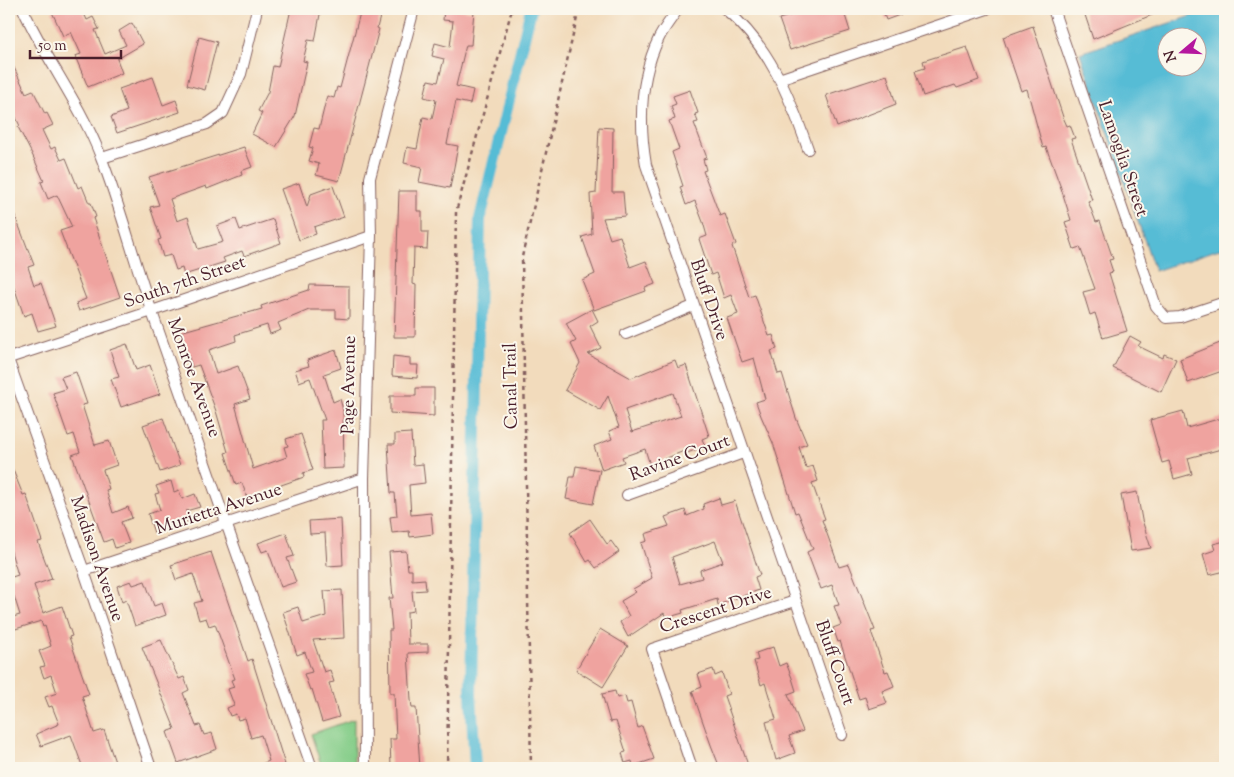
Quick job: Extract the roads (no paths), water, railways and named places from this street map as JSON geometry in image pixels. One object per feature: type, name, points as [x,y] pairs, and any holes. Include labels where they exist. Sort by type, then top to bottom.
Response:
[{"type":"street","name":"Monroe Avenue","points":[[23,9],[43,50],[90,130],[102,158],[152,311],[229,524],[312,768]]},
{"type":"street","points":[[102,158],[207,124],[223,113],[241,74],[257,9]]},
{"type":"street","name":"Page Avenue","points":[[364,768],[364,478],[371,236],[370,178],[414,9]]},
{"type":"street","name":"Bluff Drive","points":[[678,9],[660,37],[647,74],[643,99],[642,141],[651,184],[795,601]]},
{"type":"street","points":[[725,9],[753,37],[780,79],[791,101],[808,149]]},
{"type":"street","points":[[780,79],[987,9]]},
{"type":"street","name":"Lamoglia Street","points":[[1053,9],[1156,306],[1166,318],[1180,318],[1225,302]]},
{"type":"street","name":"South 7th Street","points":[[9,358],[371,236]]},
{"type":"street","points":[[626,334],[693,306]]},
{"type":"street","name":"Madison Avenue","points":[[9,362],[84,571],[151,768]]},
{"type":"street","name":"Ravine Court","points":[[627,495],[743,453]]},
{"type":"street","name":"Murietta Avenue","points":[[84,571],[364,478]]},
{"type":"street","name":"Bluff Court","points":[[795,601],[842,735]]},
{"type":"street","name":"Crescent Drive","points":[[692,768],[652,649],[795,601]]},
{"type":"water","points":[[1212,9],[1225,9],[1225,247],[1155,271],[1080,53]]},
{"type":"waterway","points":[[475,768],[471,694],[480,219],[531,9]]}]
